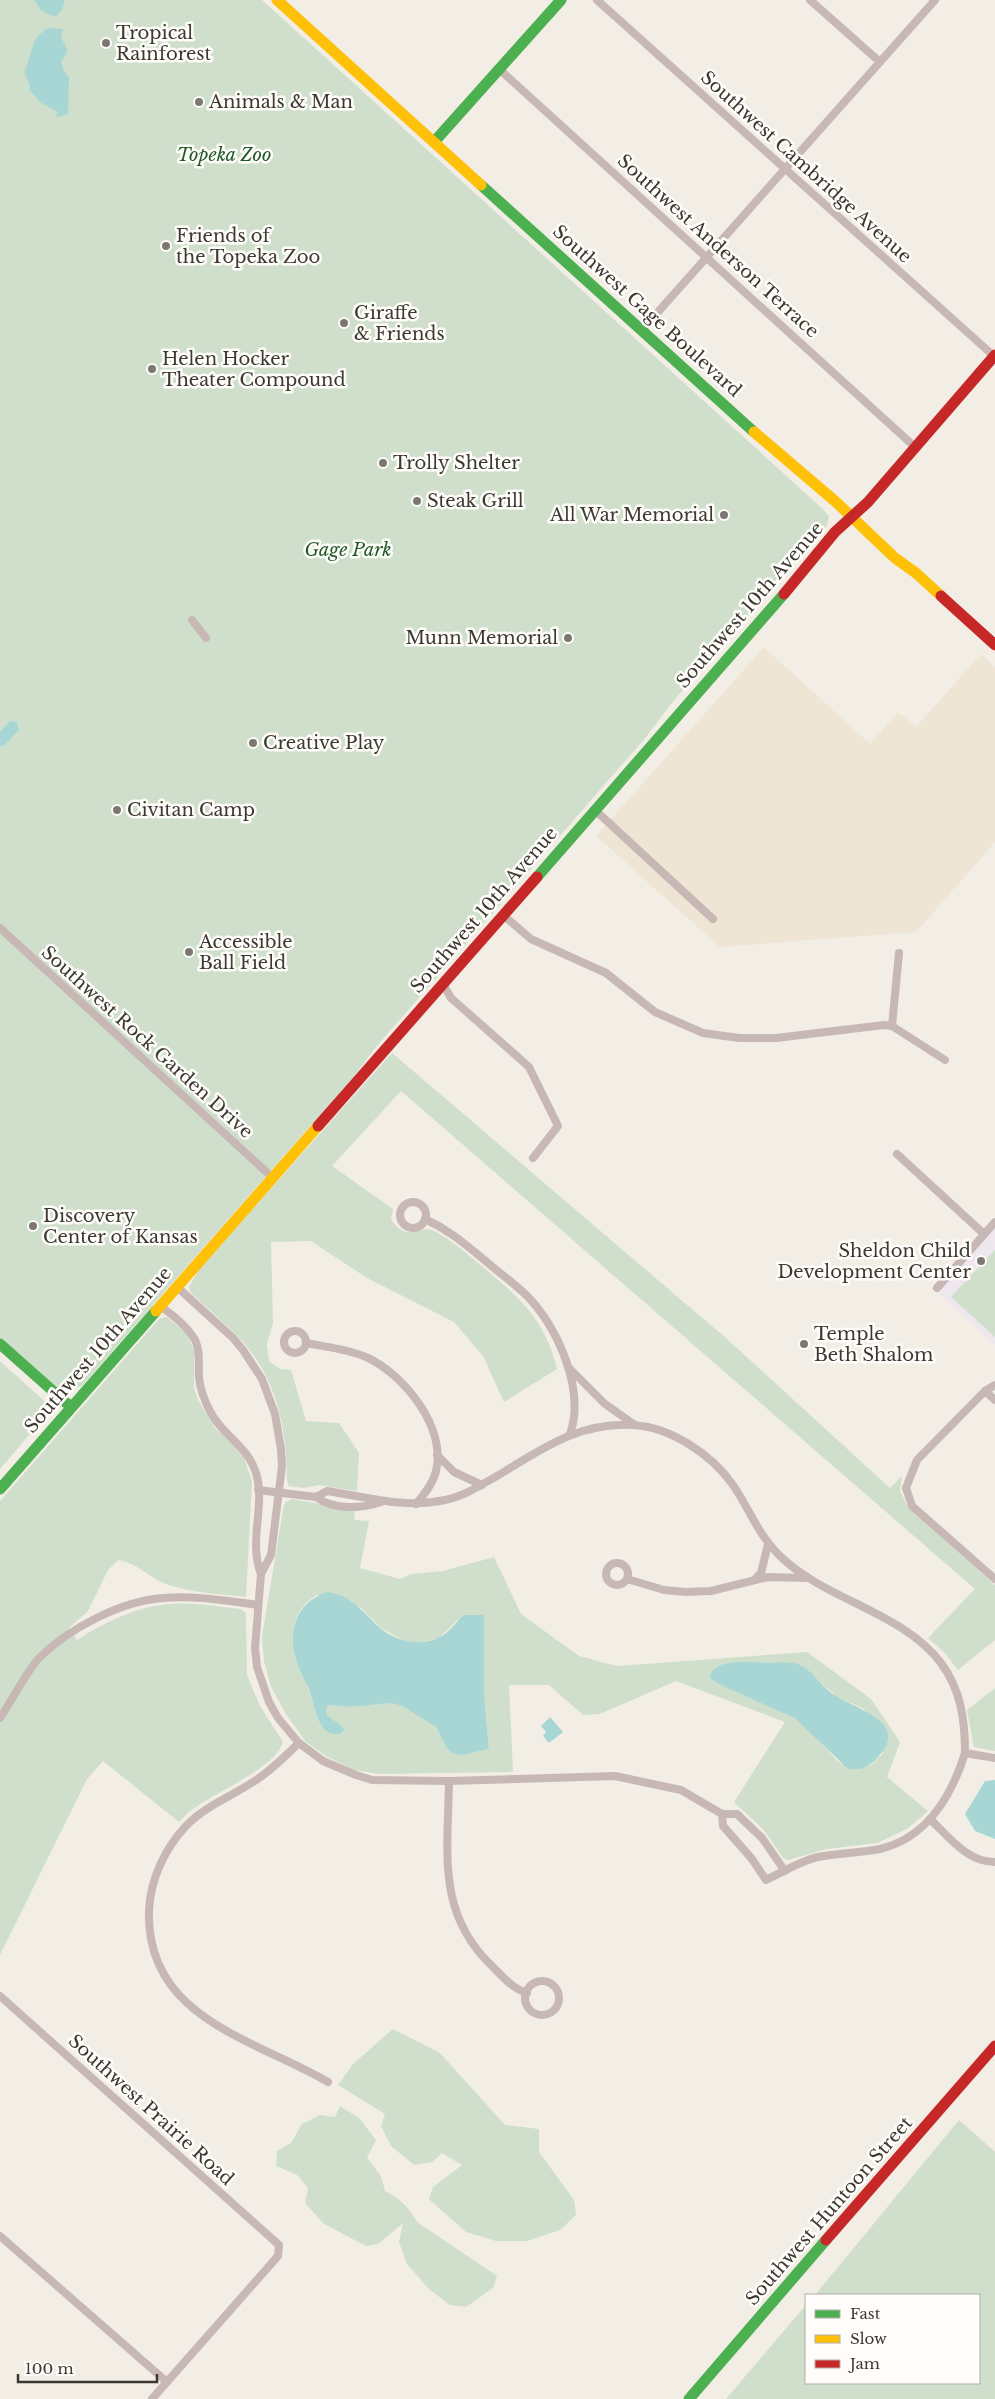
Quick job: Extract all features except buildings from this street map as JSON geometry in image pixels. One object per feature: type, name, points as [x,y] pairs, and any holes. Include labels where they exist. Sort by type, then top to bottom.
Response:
[{"type":"main road","name":"Southwest Gage Boulevard","points":[[277,0],[851,517],[894,558],[916,574],[995,645]]},
{"type":"main road","points":[[434,142],[561,0]]},
{"type":"main road","name":"Southwest 10th Avenue","points":[[0,1489],[786,592],[835,532],[868,502],[995,356]]},
{"type":"main road","points":[[0,1344],[71,1407]]},
{"type":"main road","name":"Southwest Huntoon Street","points":[[689,2399],[993,2053]]},
{"type":"street","name":"Southwest Cambridge Avenue","points":[[597,0],[995,356]]},
{"type":"street","points":[[810,0],[880,62]]},
{"type":"street","points":[[642,330],[935,0]]},
{"type":"street","name":"Southwest Anderson Terrace","points":[[499,69],[708,256],[915,447]]},
{"type":"street","points":[[192,620],[206,638]]},
{"type":"street","points":[[594,810],[713,919]]},
{"type":"street","points":[[503,915],[531,939],[606,973],[655,1012],[703,1034],[739,1038],[776,1038],[884,1025],[892,1026],[945,1060]]},
{"type":"street","name":"Southwest Rock Garden Drive","points":[[0,928],[272,1178]]},
{"type":"street","points":[[892,1026],[899,953]]},
{"type":"street","points":[[443,984],[451,998],[529,1067],[558,1126],[532,1158]]},
{"type":"street","points":[[897,1154],[984,1234]]},
{"type":"street","points":[[425,1219],[450,1231],[531,1300],[549,1325],[568,1366],[575,1396],[576,1410],[570,1434]]},
{"type":"street","points":[[936,1288],[995,1222]]},
{"type":"street","points":[[176,1286],[233,1338],[254,1365],[270,1398],[279,1431],[282,1466],[280,1493],[271,1554],[261,1574],[255,1648],[260,1676],[269,1702],[299,1743],[323,1762],[356,1776],[372,1780],[449,1781],[615,1776],[681,1790],[722,1814],[737,1814],[748,1822],[762,1838],[784,1870]]},
{"type":"street","points":[[160,1306],[180,1322],[195,1341],[200,1359],[199,1378],[204,1400],[216,1422],[242,1447],[256,1474],[258,1490],[255,1559],[261,1574]]},
{"type":"street","points":[[306,1344],[365,1357],[392,1373],[417,1399],[429,1423],[437,1455],[436,1471],[432,1481],[416,1504]]},
{"type":"street","points":[[568,1366],[605,1404],[635,1425]]},
{"type":"street","points":[[995,1386],[985,1391],[917,1460],[906,1488],[912,1506],[995,1579]]},
{"type":"street","points":[[985,1391],[995,1400]]},
{"type":"street","points":[[316,1497],[327,1491],[367,1497],[382,1502],[416,1504],[446,1500],[482,1485],[552,1442],[570,1434],[609,1426],[635,1425],[662,1432],[678,1439],[710,1459],[733,1486],[759,1532],[768,1544],[794,1569],[908,1633],[931,1651],[950,1676],[958,1693],[963,1713],[965,1753],[950,1792],[930,1819],[904,1839],[885,1847],[818,1857],[784,1870],[766,1880],[752,1859],[723,1826],[722,1814]]},
{"type":"street","points":[[437,1455],[454,1472],[482,1485]]},
{"type":"street","points":[[258,1490],[316,1497],[325,1503],[345,1506],[366,1507],[382,1502]]},
{"type":"street","points":[[754,1580],[761,1573],[768,1544]]},
{"type":"street","points":[[627,1579],[664,1590],[686,1592],[711,1591],[768,1577],[809,1578]]},
{"type":"street","points":[[0,1718],[39,1658],[71,1634],[103,1614],[162,1598],[209,1598],[258,1606]]},
{"type":"street","points":[[299,1743],[270,1770],[198,1815],[176,1837],[166,1853],[153,1885],[150,1904],[150,1934],[160,1965],[179,1996],[192,2009],[218,2027],[294,2063],[328,2082]]},
{"type":"street","points":[[965,1753],[995,1758]]},
{"type":"street","points":[[449,1781],[448,1867],[453,1907],[460,1924],[475,1949],[511,1984],[527,1993]]},
{"type":"street","points":[[930,1819],[968,1855],[986,1862],[995,1862]]},
{"type":"street","points":[[537,1982],[550,1982],[558,1991],[558,2004],[550,2013],[537,2013],[527,2004],[527,1993],[531,1986],[537,1982]]},
{"type":"street","name":"Southwest Prairie Road","points":[[0,1996],[278,2243],[280,2248],[278,2256],[167,2382]]},
{"type":"street","points":[[0,2236],[167,2382],[152,2399]]},
{"type":"shaded area","points":[[764,647],[870,744],[898,712],[916,727],[981,654],[995,667],[995,842],[916,932],[720,947],[596,836]]},
{"type":"shaded area","name":"Sheldon Child Development Center","points":[[995,1228],[995,1345],[938,1293]]},
{"type":"green space","name":"Gage Park","points":[[0,0],[262,0],[824,510],[829,517],[826,527],[674,700],[646,737],[376,1047],[354,1076],[82,1386],[67,1391],[53,1385],[0,1338]]},
{"type":"green space","points":[[392,1053],[727,1339],[890,1488],[902,1476],[900,1491],[908,1507],[995,1585],[995,1640],[958,1670],[944,1652],[928,1638],[975,1589],[401,1091],[332,1166],[393,1209],[391,1219],[402,1231],[412,1232],[428,1229],[434,1231],[457,1246],[505,1286],[537,1321],[545,1335],[557,1369],[504,1402],[483,1356],[454,1322],[367,1278],[311,1241],[271,1242],[273,1323],[267,1344],[269,1361],[280,1369],[291,1370],[306,1421],[339,1423],[359,1453],[357,1491],[319,1485],[303,1488],[289,1486],[282,1424],[272,1388],[264,1372],[242,1341],[191,1293],[189,1287],[200,1268]]},
{"type":"green space","points":[[995,1250],[995,1337],[951,1297]]},
{"type":"green space","points":[[167,1317],[187,1334],[194,1351],[194,1388],[198,1400],[215,1428],[236,1447],[244,1458],[252,1481],[246,1597],[206,1593],[176,1587],[159,1581],[132,1564],[118,1560],[108,1570],[88,1611],[69,1628],[77,1640],[122,1616],[158,1605],[188,1604],[241,1609],[246,1613],[247,1675],[260,1706],[283,1742],[278,1752],[269,1761],[244,1779],[191,1810],[179,1822],[103,1761],[87,1779],[0,1955],[0,1501],[160,1318]]},
{"type":"green space","points":[[0,1361],[52,1408],[0,1469]]},
{"type":"green space","points":[[291,1499],[355,1510],[354,1520],[369,1521],[360,1568],[400,1579],[412,1574],[443,1571],[494,1557],[521,1614],[579,1656],[617,1666],[807,1652],[871,1699],[900,1742],[887,1777],[928,1811],[907,1829],[877,1843],[827,1849],[788,1860],[783,1858],[763,1829],[734,1802],[785,1722],[676,1681],[600,1714],[583,1715],[549,1685],[509,1685],[513,1772],[380,1774],[354,1770],[326,1756],[305,1741],[286,1714],[271,1687],[264,1661],[262,1637],[285,1503]],"holes":[[[317,1595],[360,1607],[381,1628],[406,1642],[422,1642],[439,1638],[463,1615],[484,1694],[489,1749],[462,1755],[454,1754],[447,1747],[436,1727],[402,1706],[391,1703],[351,1707],[329,1705],[326,1709],[327,1715],[344,1729],[325,1730],[318,1716],[300,1665],[294,1640],[294,1627],[298,1615],[305,1605]],[[768,1663],[801,1665],[836,1696],[864,1709],[883,1753],[872,1764],[856,1770],[838,1762],[810,1730],[796,1719],[712,1680]]]},
{"type":"green space","points":[[995,1688],[995,1751],[974,1747],[967,1710]]},
{"type":"green space","points":[[393,2029],[440,2053],[505,2125],[539,2129],[539,2152],[574,2200],[576,2215],[560,2230],[527,2241],[496,2241],[466,2232],[429,2199],[433,2187],[462,2165],[442,2153],[432,2162],[414,2165],[391,2146],[381,2126],[385,2114],[338,2085],[353,2064]]},
{"type":"green space","points":[[340,2106],[359,2118],[376,2140],[367,2158],[381,2176],[385,2191],[404,2204],[417,2222],[497,2276],[493,2288],[466,2307],[450,2305],[429,2289],[407,2264],[399,2242],[403,2223],[378,2244],[366,2246],[324,2224],[305,2203],[308,2188],[297,2175],[276,2166],[277,2151],[291,2143],[302,2124],[320,2115],[335,2117]]},
{"type":"green space","points":[[959,2120],[995,2152],[995,2399],[726,2399],[805,2306],[805,2384],[980,2384],[980,2294],[816,2294]]},
{"type":"water","points":[[34,0],[65,0],[62,10],[55,17],[41,10]]},
{"type":"water","points":[[49,28],[63,29],[61,37],[67,50],[61,62],[64,71],[69,77],[68,114],[57,117],[55,116],[58,112],[41,103],[29,89],[30,85],[24,72],[35,42]]},
{"type":"water","points":[[10,721],[17,722],[19,730],[4,746],[0,746],[0,732]]},
{"type":"water","points":[[328,1592],[351,1601],[386,1633],[408,1641],[430,1641],[445,1634],[463,1615],[484,1615],[484,1694],[489,1749],[462,1755],[454,1754],[447,1748],[436,1727],[402,1706],[391,1703],[351,1707],[329,1705],[326,1709],[327,1715],[345,1729],[340,1734],[330,1733],[325,1730],[296,1660],[293,1634],[298,1616],[303,1608],[318,1596]]},
{"type":"water","points":[[735,1662],[790,1663],[802,1666],[831,1693],[878,1719],[885,1726],[888,1735],[886,1745],[878,1757],[864,1768],[848,1769],[796,1719],[719,1684],[712,1680],[710,1676],[719,1666]]},
{"type":"water","points":[[550,1717],[563,1732],[549,1743],[543,1736],[546,1732],[541,1726]]},
{"type":"water","points":[[995,1780],[995,1839],[975,1831],[965,1814],[985,1781]]},
{"type":"traffic: fast","points":[[434,142],[561,0]]},
{"type":"traffic: fast","points":[[481,185],[754,432]]},
{"type":"traffic: fast","points":[[537,877],[784,594]]},
{"type":"traffic: fast","points":[[0,1489],[156,1311]]},
{"type":"traffic: fast","points":[[0,1344],[71,1407]]},
{"type":"traffic: fast","points":[[689,2399],[826,2240]]},
{"type":"traffic: slow","points":[[277,0],[481,185]]},
{"type":"traffic: slow","points":[[754,432],[836,502],[895,558],[916,573],[941,596]]},
{"type":"traffic: slow","points":[[156,1311],[318,1126]]},
{"type":"traffic: jam","points":[[784,594],[835,532],[868,502],[995,355]]},
{"type":"traffic: jam","points":[[941,596],[995,645]]},
{"type":"traffic: jam","points":[[318,1126],[537,877]]},
{"type":"traffic: jam","points":[[826,2240],[995,2046]]},
{"type":"place","name":"Tropical Rainforest","points":[[106,43]]},
{"type":"place","name":"Animals & Man","points":[[199,102]]},
{"type":"place","name":"Friends of the Topeka Zoo","points":[[166,246]]},
{"type":"place","name":"Giraffe & Friends","points":[[344,323]]},
{"type":"place","name":"Helen Hocker Theater Compound","points":[[152,369]]},
{"type":"place","name":"Trolly Shelter","points":[[383,463]]},
{"type":"place","name":"Steak Grill","points":[[417,501]]},
{"type":"place","name":"All War Memorial","points":[[724,515]]},
{"type":"place","name":"Munn Memorial","points":[[568,638]]},
{"type":"place","name":"Creative Play","points":[[253,743]]},
{"type":"place","name":"Civitan Camp","points":[[117,810]]},
{"type":"place","name":"Accessible Ball Field","points":[[189,952]]},
{"type":"place","name":"Discovery Center of Kansas","points":[[33,1226]]},
{"type":"place","name":"Sheldon Child Development Center","points":[[981,1261]]},
{"type":"place","name":"Temple Beth Shalom","points":[[804,1344]]},
{"type":"park label","name":"Topeka Zoo","points":[[224,155]]}]
